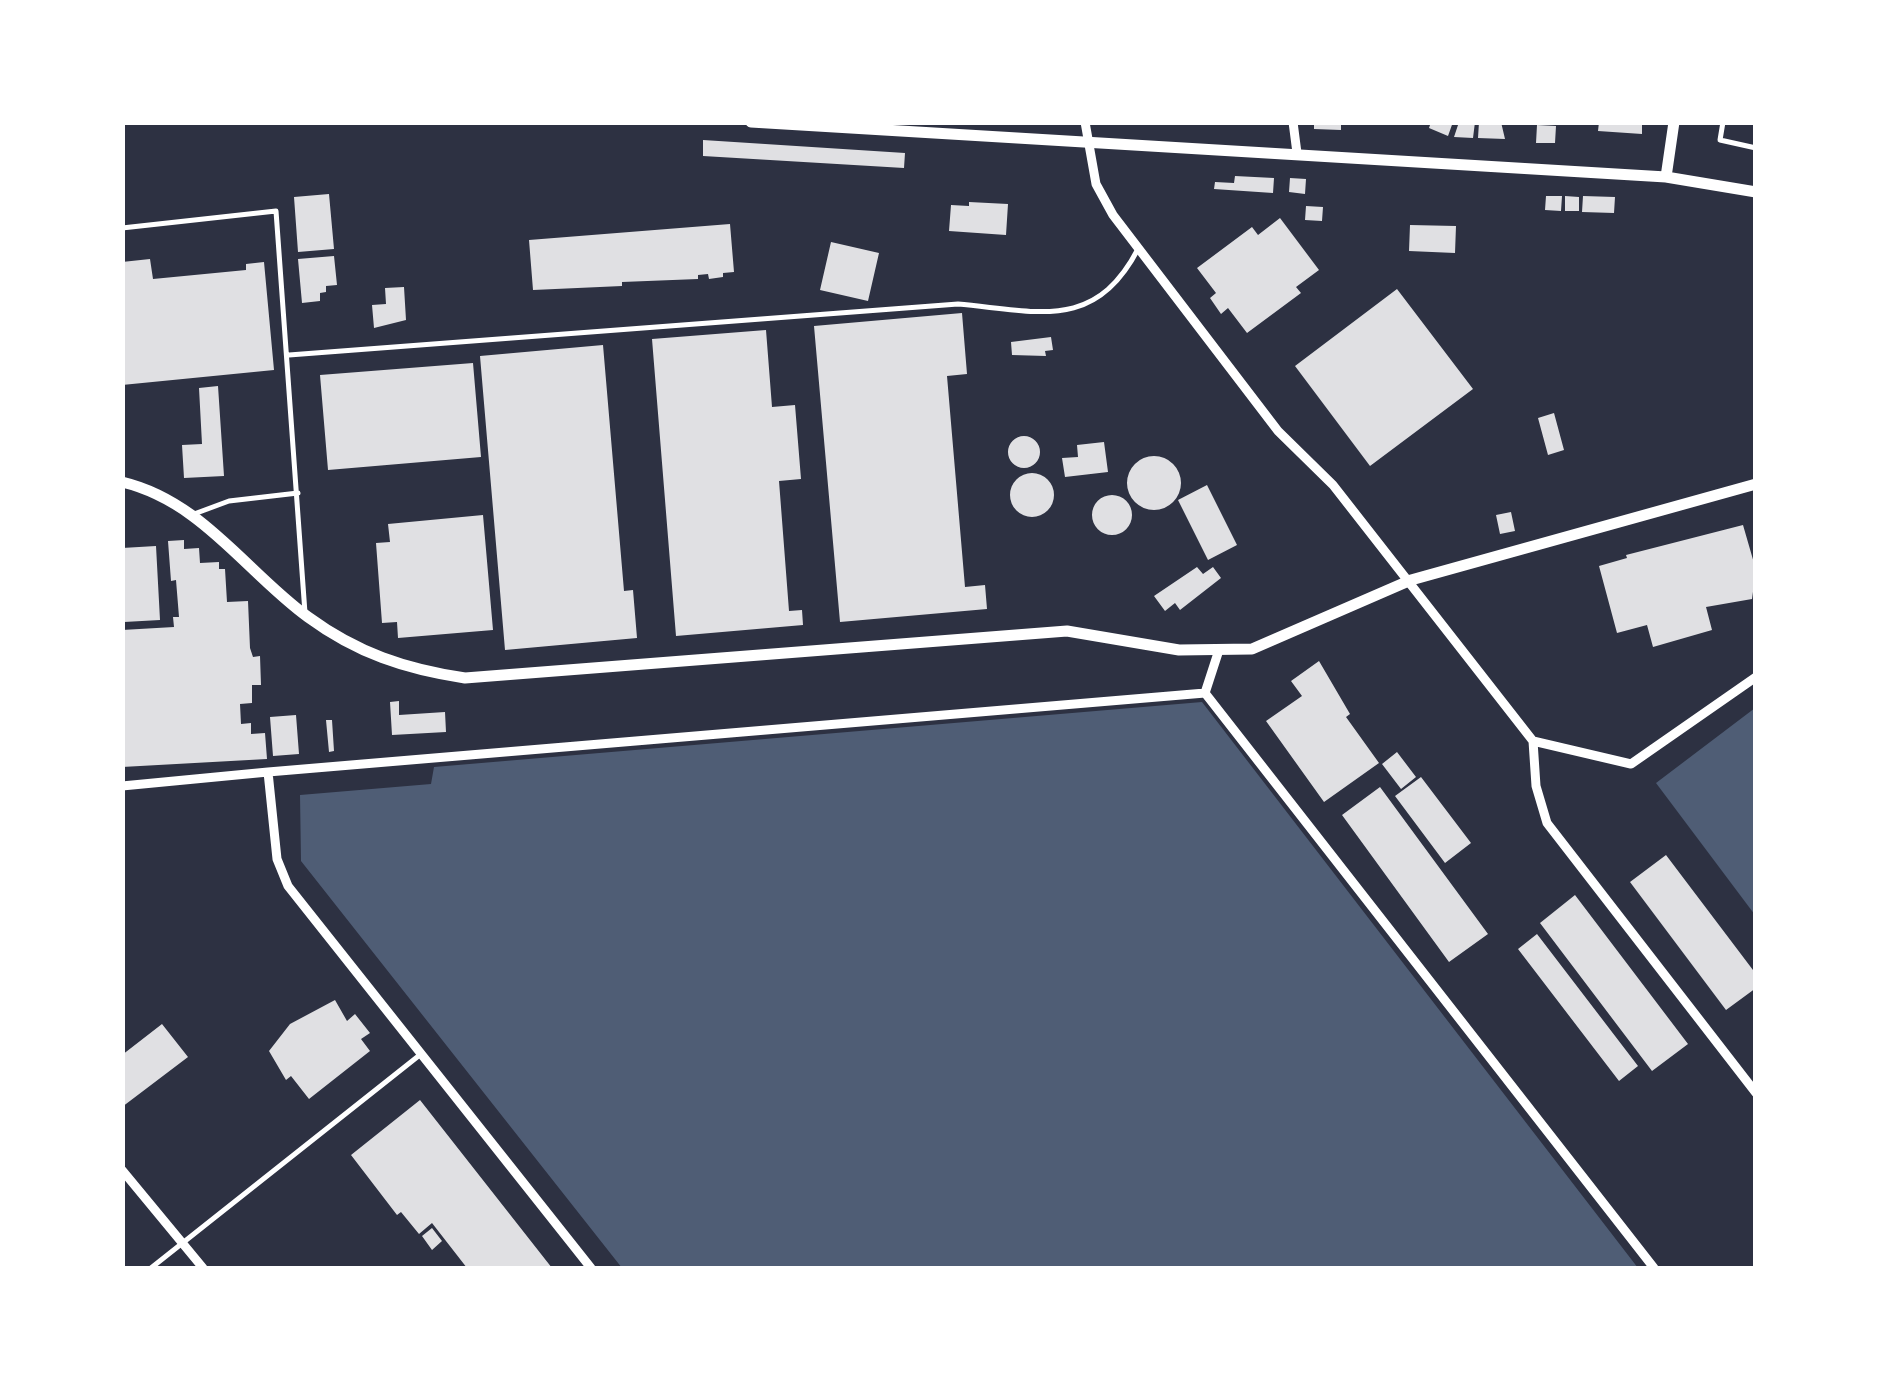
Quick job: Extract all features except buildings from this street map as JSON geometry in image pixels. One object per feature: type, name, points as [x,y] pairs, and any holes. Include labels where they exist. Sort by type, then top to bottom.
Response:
[{"type":"street","points":[[1085,122],[1096,184],[1138,249],[1278,431],[1333,485],[1411,580],[1533,742],[1536,786],[1547,822],[1756,1093]]},
{"type":"street","points":[[1293,122],[1297,153]]},
{"type":"street","points":[[1666,177],[1674,122]]},
{"type":"street","points":[[756,123],[1666,177],[1756,192]]},
{"type":"street","points":[[122,482],[145,488],[192,515],[306,616],[359,650],[392,663],[464,678],[1066,631],[1218,653],[1252,648],[1411,580],[1756,484]]},
{"type":"street","points":[[1205,693],[1218,653]]},
{"type":"street","points":[[1533,742],[1631,764],[1756,678]]},
{"type":"street","points":[[122,786],[1205,693]]},
{"type":"street","points":[[1205,693],[1654,1268]]},
{"type":"street","points":[[268,772],[277,860],[288,886],[591,1268]]},
{"type":"street","points":[[122,1170],[202,1268]]},
{"type":"lane","points":[[1723,122],[1720,140],[1756,148]]},
{"type":"lane","points":[[122,228],[276,211],[306,616]]},
{"type":"lane","points":[[289,355],[958,304],[1066,314],[1100,299],[1124,276],[1138,249]]},
{"type":"lane","points":[[192,515],[229,501],[298,494]]},
{"type":"lane","points":[[151,1268],[421,1054]]},
{"type":"water","points":[[1202,702],[1638,1268],[622,1268],[301,861],[300,795],[431,784],[434,767]]},
{"type":"water","points":[[1755,708],[1755,915],[1656,783]]}]
